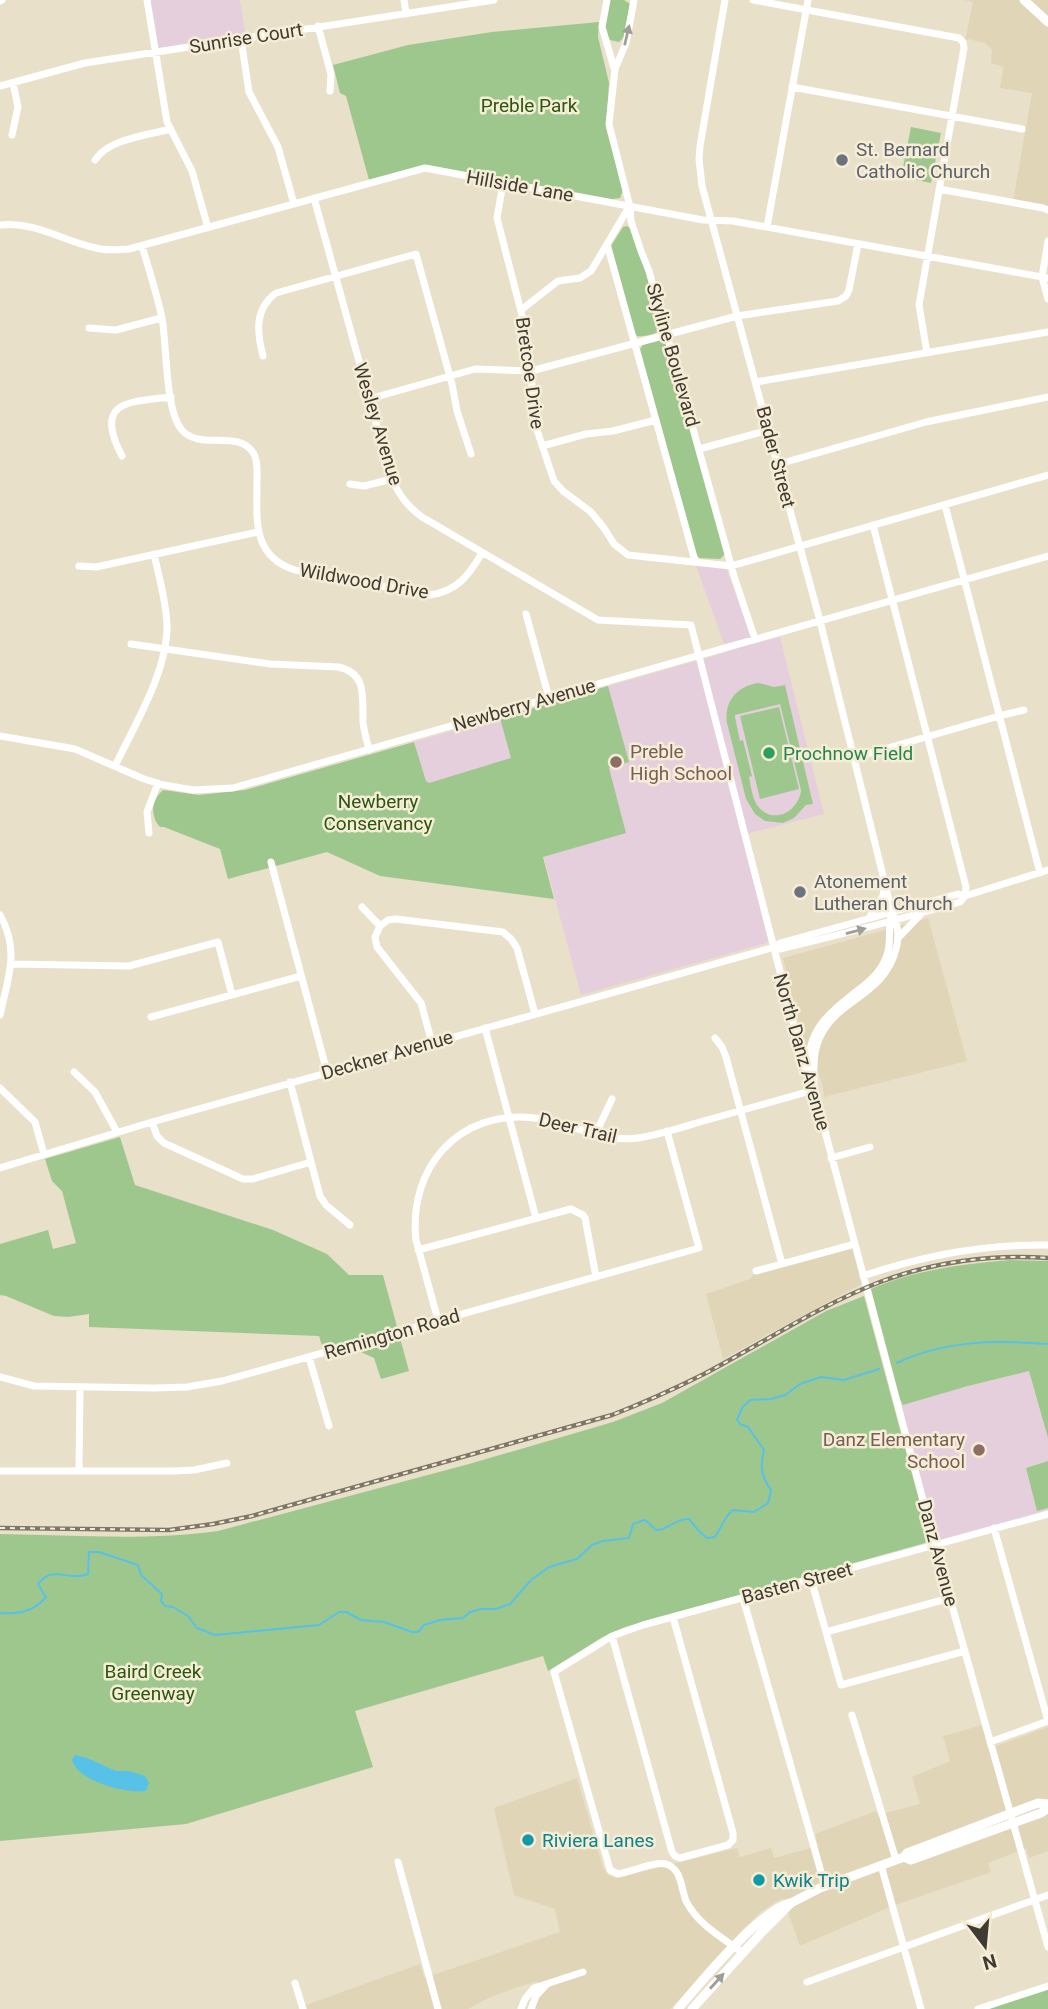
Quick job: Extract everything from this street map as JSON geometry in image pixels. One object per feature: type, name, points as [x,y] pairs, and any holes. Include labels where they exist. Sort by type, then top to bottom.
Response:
[{"type":"main road","points":[[1024,0],[1048,22]]},
{"type":"main road","points":[[692,2009],[767,1915],[784,1905],[825,1886],[900,1859],[908,1853],[1012,1818],[1041,1813],[1048,1806]]},
{"type":"main road","points":[[678,2009],[739,1950]]},
{"type":"street","points":[[147,0],[167,122],[192,171],[208,228]]},
{"type":"street","points":[[404,0],[406,14]]},
{"type":"street","name":"Sunrise Court","points":[[0,86],[85,64],[491,0]]},
{"type":"street","name":"Skyline Boulevard","points":[[607,0],[602,27],[615,69]]},
{"type":"street","name":"Skyline Boulevard","points":[[634,0],[626,43],[615,69],[609,124],[632,221],[649,271],[755,639]]},
{"type":"street","name":"Bader Street","points":[[726,0],[700,146],[700,172],[820,621],[892,912]]},
{"type":"street","points":[[753,0],[959,38],[963,42],[919,305],[927,353]]},
{"type":"street","points":[[767,227],[808,0]]},
{"type":"street","points":[[318,26],[331,74],[330,90]]},
{"type":"street","points":[[241,39],[249,92],[278,147],[294,204]]},
{"type":"street","points":[[12,135],[18,107],[13,83]]},
{"type":"street","points":[[792,87],[1022,129]]},
{"type":"street","points":[[95,160],[110,145],[171,128]]},
{"type":"street","name":"Hillside Lane","points":[[0,225],[26,225],[97,248],[117,250],[142,246],[425,168],[630,207],[712,221],[733,221],[1045,277]]},
{"type":"street","name":"Bretcoe Drive","points":[[503,183],[497,218],[526,331],[537,430],[551,475],[558,486],[591,512],[622,552],[634,557],[732,566]]},
{"type":"street","points":[[939,189],[1048,210]]},
{"type":"street","name":"Wesley Avenue","points":[[314,198],[392,479],[401,497],[414,512],[598,621],[691,625]]},
{"type":"street","points":[[521,310],[558,281],[588,274],[630,207]]},
{"type":"street","points":[[1048,241],[1045,277],[1048,299]]},
{"type":"street","name":"Skyline Boulevard","points":[[607,244],[695,561]]},
{"type":"street","points":[[369,399],[475,369],[531,371],[737,316],[842,299],[849,290],[858,244]]},
{"type":"street","points":[[79,566],[96,567],[258,532],[257,464],[253,452],[239,442],[190,437],[176,421],[162,318],[142,246]]},
{"type":"street","points":[[263,356],[258,339],[258,321],[262,307],[276,293],[416,254],[471,454]]},
{"type":"street","points":[[89,328],[116,330],[162,318]]},
{"type":"street","points":[[756,382],[1048,332]]},
{"type":"street","points":[[122,456],[111,428],[117,409],[130,402],[171,397]]},
{"type":"street","points":[[779,464],[926,422],[1048,397]]},
{"type":"street","points":[[542,446],[656,420]]},
{"type":"street","points":[[699,449],[769,430]]},
{"type":"street","points":[[732,566],[1048,475]]},
{"type":"street","points":[[349,484],[372,485],[392,479]]},
{"type":"street","points":[[945,505],[999,716],[1044,872]]},
{"type":"street","points":[[873,526],[966,887],[965,896]]},
{"type":"street","name":"Wildwood Drive","points":[[258,532],[261,543],[270,556],[288,568],[422,594],[438,594],[458,585],[470,574],[482,553]]},
{"type":"street","points":[[115,766],[156,678],[165,650],[166,613],[154,555]]},
{"type":"street","name":"Newberry Avenue","points":[[0,736],[75,749],[158,783],[192,790],[233,788],[1048,556]]},
{"type":"street","points":[[526,614],[549,698]]},
{"type":"street","name":"North Danz Avenue","points":[[691,625],[775,947],[775,956],[831,1158]]},
{"type":"street","points":[[131,644],[270,664],[347,669],[356,676],[361,685],[363,723],[369,750]]},
{"type":"street","points":[[853,758],[1024,710]]},
{"type":"street","points":[[149,833],[147,812],[158,783]]},
{"type":"street","points":[[271,862],[327,1072]]},
{"type":"street","name":"Deckner Avenue","points":[[0,1168],[290,1082],[775,947],[780,943],[958,894],[965,896],[1044,872]]},
{"type":"street","points":[[869,918],[883,896],[885,883]]},
{"type":"street","name":"Deckner Avenue","points":[[775,947],[780,949],[893,921],[960,902],[965,896]]},
{"type":"street","points":[[362,907],[380,926]]},
{"type":"street","points":[[808,1077],[809,1054],[815,1033],[825,1017],[881,969],[890,945],[892,912]]},
{"type":"street","points":[[814,1090],[814,1059],[823,1031],[838,1014],[883,977],[892,962],[899,937],[924,912]]},
{"type":"street","points":[[0,915],[11,942],[11,964],[0,1015]]},
{"type":"street","points":[[432,1043],[421,1003],[377,947],[375,937],[380,926],[388,920],[503,932],[517,948],[536,1014]]},
{"type":"street","points":[[893,921],[899,937]]},
{"type":"street","points":[[11,964],[129,966],[218,942],[232,995]]},
{"type":"street","points":[[151,1017],[301,975]]},
{"type":"street","points":[[485,1028],[536,1218]]},
{"type":"street","points":[[715,1038],[725,1053],[782,1264]]},
{"type":"street","points":[[74,1072],[95,1092],[117,1132]]},
{"type":"street","points":[[290,1082],[322,1200],[350,1225]]},
{"type":"street","points":[[0,1088],[35,1122],[44,1154]]},
{"type":"street","name":"Deer Trail","points":[[438,1320],[418,1250],[416,1202],[432,1163],[448,1144],[466,1131],[485,1122],[509,1117],[542,1119],[595,1135],[625,1139],[649,1136],[814,1090]]},
{"type":"street","points":[[595,1135],[612,1099]]},
{"type":"street","points":[[152,1122],[157,1136],[164,1143],[243,1179],[253,1179],[311,1163]]},
{"type":"street","name":"Remington Road","points":[[0,1377],[34,1386],[80,1387],[187,1387],[222,1381],[699,1248],[667,1131]]},
{"type":"street","points":[[831,1158],[870,1147]]},
{"type":"street","name":"Danz Avenue","points":[[831,1158],[935,1545],[1048,1947]]},
{"type":"street","points":[[418,1250],[569,1209],[583,1215],[596,1277]]},
{"type":"street","points":[[756,1271],[855,1244]]},
{"type":"street","points":[[863,1276],[954,1251],[1005,1245],[1048,1245]]},
{"type":"street","points":[[309,1357],[329,1426]]},
{"type":"street","points":[[79,1471],[80,1387]]},
{"type":"street","points":[[0,1471],[175,1471],[227,1463]]},
{"type":"street","name":"Basten Street","points":[[739,1950],[697,1918],[686,1901],[678,1874],[673,1867],[660,1863],[619,1874],[609,1869],[554,1672],[612,1636],[1048,1514]]},
{"type":"street","points":[[990,1742],[1048,1721],[994,1528]]},
{"type":"street","points":[[811,1579],[841,1685],[965,1651]]},
{"type":"street","points":[[743,1598],[825,1886]]},
{"type":"street","points":[[826,1632],[950,1598]]},
{"type":"street","points":[[612,1636],[671,1851],[676,1856],[686,1857],[728,1845],[733,1840],[733,1833],[673,1617]]},
{"type":"street","points":[[852,1715],[900,1859]]},
{"type":"street","points":[[398,1862],[438,2009]]},
{"type":"street","points":[[881,1865],[920,2009]]},
{"type":"street","points":[[807,1982],[1048,1895]]},
{"type":"street","points":[[521,2009],[533,1989],[583,1972]]},
{"type":"street","points":[[295,1983],[303,2009]]},
{"type":"street","points":[[531,2009],[536,1996],[546,1984]]},
{"type":"street","points":[[978,2009],[1048,1986]]},
{"type":"shaded area","points":[[147,0],[240,0],[246,38],[156,52]]},
{"type":"shaded area","points":[[964,0],[1048,0],[1048,210],[1013,202],[1032,93],[1000,88],[1003,67],[991,63],[992,50],[985,43],[968,39],[963,42],[973,2]]},
{"type":"shaded area","name":"Preble High School","points":[[696,566],[727,570],[753,644],[780,637],[824,814],[742,835],[769,937],[767,943],[581,995],[528,799],[481,811],[426,782],[414,742],[727,652]]},
{"type":"shaded area","points":[[928,918],[967,1061],[824,1097],[822,1082],[804,1048],[783,958]]},
{"type":"shaded area","points":[[855,1244],[865,1282],[723,1359],[706,1294],[750,1279],[756,1271]]},
{"type":"shaded area","name":"Danz Elementary School","points":[[1029,1371],[1048,1438],[1048,1461],[1026,1468],[1037,1510],[1048,1508],[1048,1514],[935,1545],[900,1399],[903,1405]]},
{"type":"shaded area","points":[[982,1725],[988,1749],[1048,1727],[1048,1851],[1029,1858],[1026,1848],[988,1863],[991,1872],[892,1906],[800,1946],[783,1898],[762,1911],[741,1931],[670,2009],[537,2009],[535,2006],[541,1993],[552,1986],[550,1980],[518,1987],[468,2009],[307,2009],[306,2005],[420,1964],[424,1978],[560,1932],[555,1909],[514,1895],[494,1808],[577,1778],[603,1868],[608,1875],[616,1878],[737,1848],[740,1857],[771,1848],[774,1858],[818,1846],[815,1834],[876,1811],[878,1815],[920,1804],[912,1777],[950,1761],[943,1736]]},
{"type":"green space","points":[[610,0],[624,0],[630,4],[624,37],[619,42],[610,40],[604,29]]},
{"type":"green space","name":"Preble Park","points":[[599,22],[598,37],[609,83],[606,128],[623,190],[620,198],[612,199],[427,165],[369,180],[346,96],[340,93],[333,65],[408,45],[492,32]]},
{"type":"green space","points":[[911,127],[941,133],[931,183],[901,177]]},
{"type":"green space","points":[[623,227],[631,229],[644,266],[662,329],[647,336],[637,336],[635,333],[611,246]]},
{"type":"green space","points":[[661,340],[666,342],[725,554],[720,559],[697,556],[640,349],[643,345]]},
{"type":"green space","points":[[751,685],[785,685],[813,804],[806,805],[794,818],[783,823],[765,821],[755,814],[746,799],[727,723],[730,701],[738,691]],"holes":[[[780,704],[801,790],[795,805],[784,814],[770,815],[757,805],[735,715]]]},
{"type":"green space","name":"Newberry Conservancy","points":[[608,686],[629,762],[609,768],[626,833],[543,857],[554,899],[380,876],[327,852],[228,879],[220,849],[160,827],[153,813],[156,798],[163,790],[199,795],[245,790],[414,742],[426,781],[429,783],[511,758],[500,718]]},
{"type":"green space","name":"Prochnow Field","points":[[779,707],[799,789],[760,799],[740,716]]},
{"type":"green space","points":[[120,1137],[135,1185],[273,1230],[327,1254],[349,1275],[383,1275],[409,1371],[381,1379],[374,1358],[343,1344],[323,1349],[319,1336],[89,1327],[89,1314],[54,1316],[0,1295],[0,1244],[48,1230],[53,1249],[76,1243],[62,1191],[52,1181],[45,1159]]},
{"type":"green space","points":[[1010,1260],[1048,1261],[1048,1438],[1029,1371],[903,1405],[871,1289],[939,1269]]},
{"type":"green space","name":"Baird Creek Greenway","points":[[864,1296],[929,1537],[925,1543],[625,1627],[601,1638],[548,1671],[543,1656],[355,1711],[373,1767],[186,1824],[0,1841],[0,1534],[137,1537],[218,1531],[469,1464],[613,1422],[662,1403],[826,1311]]},
{"type":"green space","points":[[1048,1461],[1048,1508],[1037,1511],[1026,1468]]},
{"type":"green space","points":[[1048,1989],[1048,2009],[988,2009]]},
{"type":"water","points":[[75,1755],[117,1771],[145,1776],[149,1783],[146,1791],[116,1788],[93,1780],[76,1767],[72,1760]]},
{"type":"waterway","points":[[897,1363],[915,1355],[971,1343],[1048,1344]]},
{"type":"waterway","points":[[0,1613],[20,1612],[36,1606],[46,1597],[38,1584],[50,1575],[88,1574],[89,1552],[99,1552],[138,1565],[141,1575],[162,1594],[161,1601],[165,1606],[173,1607],[188,1616],[197,1628],[215,1635],[319,1625],[339,1612],[346,1612],[361,1620],[384,1622],[418,1632],[424,1625],[440,1620],[463,1618],[470,1612],[496,1609],[510,1604],[531,1580],[549,1567],[577,1559],[592,1545],[603,1541],[629,1538],[633,1524],[645,1520],[656,1530],[689,1519],[707,1538],[715,1537],[733,1510],[754,1512],[768,1503],[771,1490],[762,1471],[764,1450],[748,1427],[737,1420],[742,1408],[750,1400],[785,1395],[800,1384],[821,1377],[844,1380],[879,1369]]},
{"type":"railway","points":[[0,1528],[169,1530],[252,1516],[612,1415],[704,1374],[835,1302],[900,1275],[962,1261],[1005,1257],[1048,1258]]},
{"type":"place","name":"St. Bernard Catholic Church","points":[[842,160]]},
{"type":"place","name":"Prochnow Field","points":[[769,753]]},
{"type":"place","name":"Preble High School","points":[[616,762]]},
{"type":"place","name":"Atonement Lutheran Church","points":[[800,892]]},
{"type":"place","name":"Danz Elementary School","points":[[979,1450]]},
{"type":"place","name":"Riviera Lanes","points":[[528,1840]]},
{"type":"place","name":"Kwik Trip","points":[[759,1880]]}]
